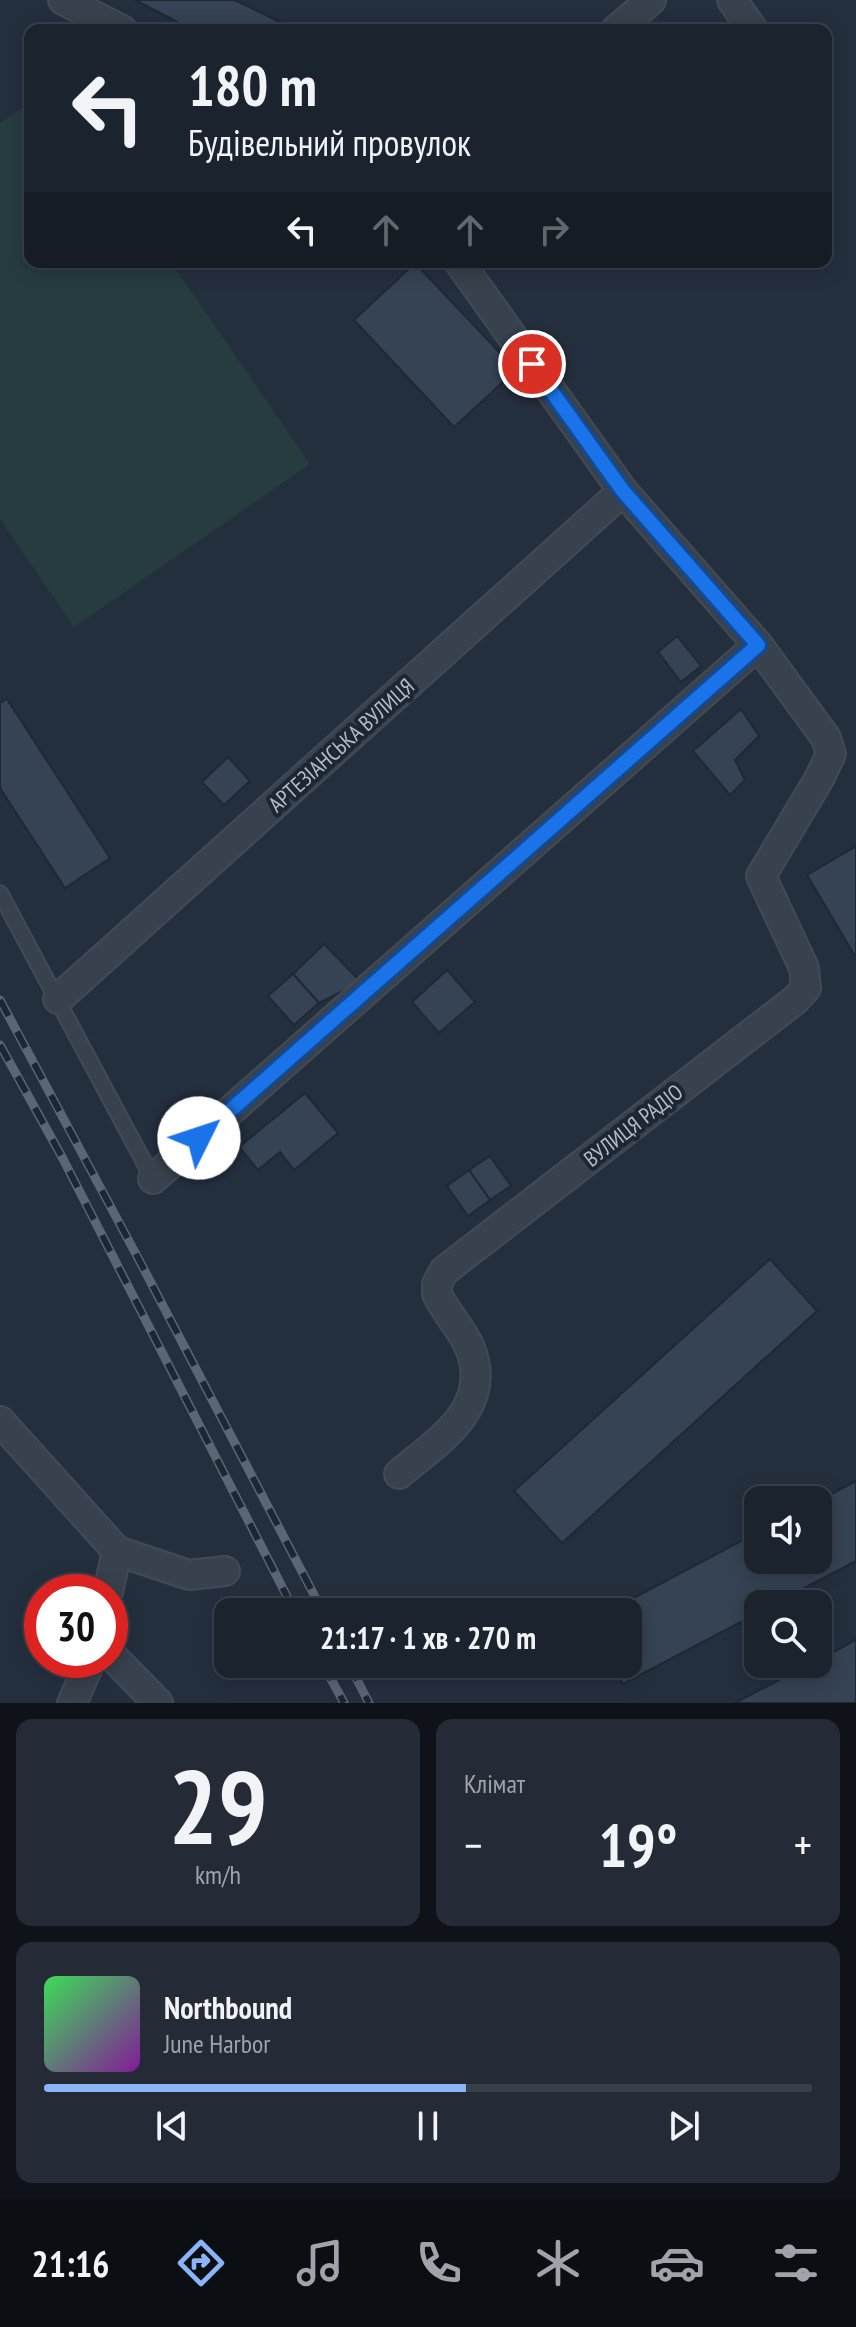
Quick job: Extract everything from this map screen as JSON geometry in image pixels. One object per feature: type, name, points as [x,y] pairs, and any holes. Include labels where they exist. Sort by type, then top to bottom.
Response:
[{"type":"street","points":[[63,0],[110,24]]},
{"type":"street","points":[[623,24],[651,0]]},
{"type":"street","points":[[732,0],[749,24]]},
{"type":"street","points":[[153,1179],[758,645],[623,491],[463,268]]},
{"type":"street","name":"АРТЕЗІАНСЬКА ВУЛИЦЯ","points":[[58,999],[623,491]]},
{"type":"street","name":"ВУЛИЦЯ РАДІО","points":[[399,1474],[460,1422],[469,1407],[474,1388],[475,1369],[469,1346],[437,1294],[437,1284],[444,1271],[801,995],[806,988],[804,968],[761,876],[831,754],[826,738],[758,645]]},
{"type":"street","points":[[0,1421],[117,1551],[189,1575],[225,1571]]},
{"type":"street","points":[[112,1574],[117,1551]]},
{"type":"street","points":[[128,1672],[158,1703]]},
{"type":"street","points":[[72,1703],[83,1678]]},
{"type":"lane","points":[[0,893],[153,1179]]},
{"type":"green space","points":[[24,106],[24,268],[175,268],[310,464],[74,627],[0,519],[0,123]]},
{"type":"building","points":[[135,0],[235,0],[284,24],[181,24]]},
{"type":"building","points":[[410,268],[420,268],[516,370],[454,427],[354,320]]},
{"type":"building","points":[[677,636],[701,666],[681,682],[658,652]]},
{"type":"building","points":[[7,699],[110,858],[65,888],[0,788],[0,703]]},
{"type":"building","points":[[741,709],[759,736],[735,760],[745,780],[730,795],[693,751]]},
{"type":"building","points":[[228,757],[250,781],[224,805],[202,782]]},
{"type":"building","points":[[856,846],[856,958],[807,875]]},
{"type":"building","points":[[324,944],[361,982],[319,1003],[293,974]]},
{"type":"building","points":[[447,970],[475,1002],[439,1033],[412,1002]]},
{"type":"building","points":[[293,974],[319,1003],[294,1025],[268,996]]},
{"type":"building","points":[[305,1093],[338,1133],[294,1170],[280,1152],[258,1170],[239,1147]]},
{"type":"building","points":[[490,1156],[511,1186],[490,1200],[469,1170]]},
{"type":"building","points":[[469,1170],[490,1200],[468,1216],[447,1186]]},
{"type":"building","points":[[770,1259],[817,1311],[562,1543],[514,1491]]},
{"type":"building","points":[[856,1481],[856,1561],[832,1574],[832,1494]]},
{"type":"building","points":[[744,1539],[744,1574],[831,1574],[801,1590],[744,1590],[744,1620],[642,1674],[642,1598],[633,1598]]},
{"type":"building","points":[[856,1640],[856,1703],[735,1703],[783,1678],[832,1678],[832,1653]]},
{"type":"building","points":[[620,1678],[634,1678],[623,1684]]},
{"type":"railway","points":[[0,1000],[316,1598]]},
{"type":"railway","points":[[0,1045],[62,1157],[288,1598]]},
{"type":"railway","points":[[331,1678],[344,1703]]},
{"type":"railway","points":[[356,1678],[369,1703]]},
{"type":"route","points":[[199,1138],[758,645],[623,491],[532,364]]}]
